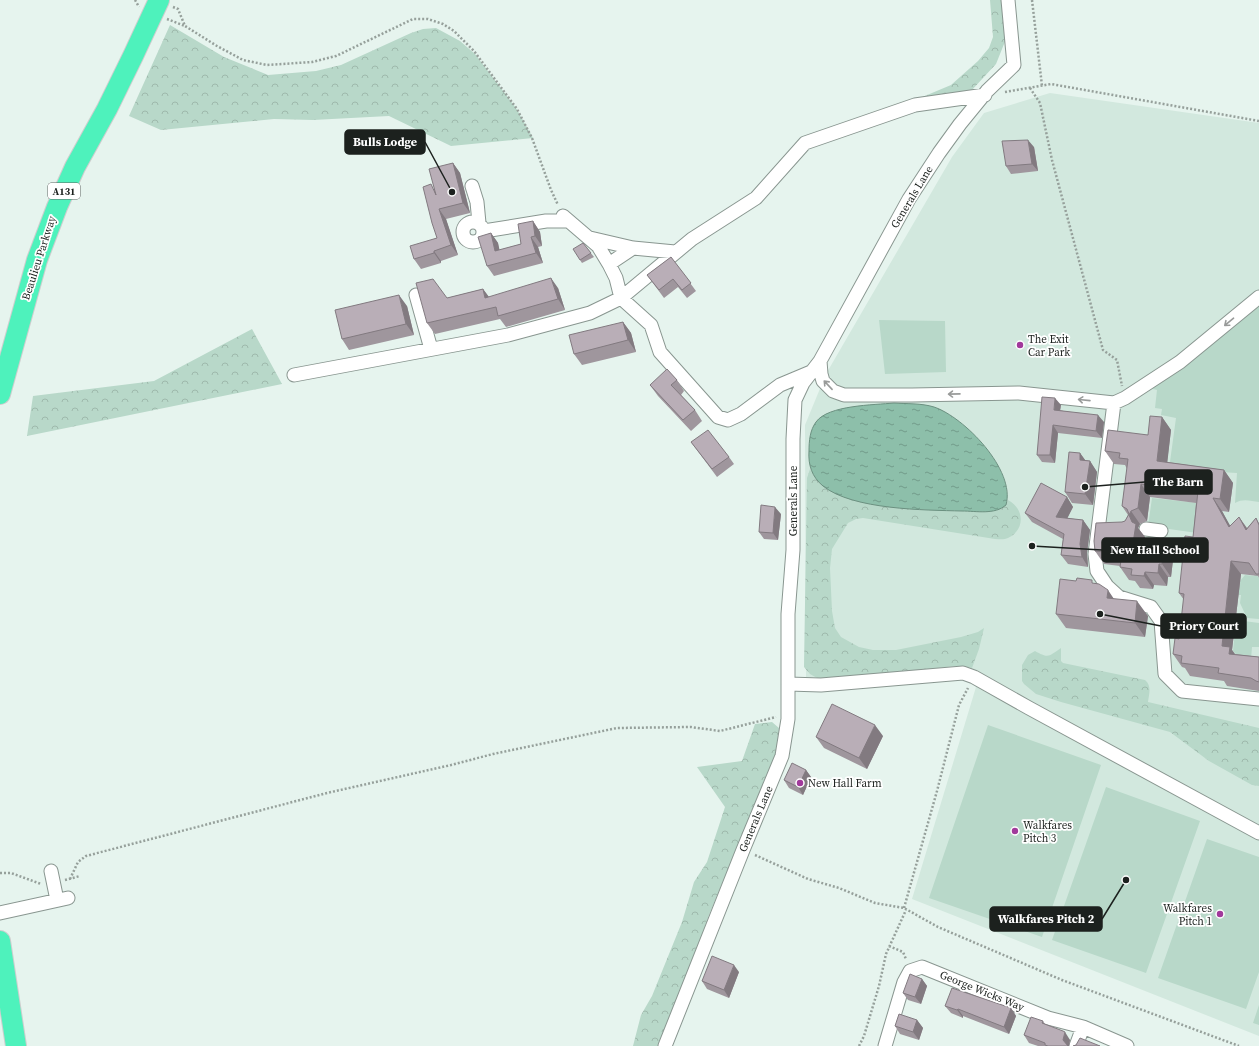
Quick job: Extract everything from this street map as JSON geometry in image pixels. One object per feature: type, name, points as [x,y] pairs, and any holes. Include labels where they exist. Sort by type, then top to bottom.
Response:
[{"type":"highway","name":"Beaulieu Parkway","points":[[0,394],[37,260],[57,207],[75,166],[107,109],[159,0]]},
{"type":"highway","points":[[0,941],[16,1046]]},
{"type":"street","name":"Generals Lane","points":[[665,1046],[742,850],[782,756],[788,716],[788,614],[793,550],[793,439],[795,400],[803,383],[816,366],[910,199],[960,124],[985,94],[1014,65],[1008,0]]},
{"type":"street","points":[[294,375],[508,336],[590,313],[621,298],[692,239],[756,198],[805,143],[915,105],[985,94]]},
{"type":"street","points":[[472,186],[477,202],[481,227],[566,218],[590,238],[598,246],[609,264],[616,278],[621,298],[651,325],[660,352],[718,417],[728,420],[741,414],[780,385],[816,366],[823,381],[833,391],[844,395],[1019,392],[1114,403],[1126,398],[1180,362],[1259,297]]},
{"type":"street","points":[[590,238],[633,248],[675,252]]},
{"type":"street","points":[[609,264],[633,248]]},
{"type":"street","points":[[416,295],[431,349]]},
{"type":"street","points":[[1114,403],[1105,527],[1095,554],[1097,571],[1119,597],[1151,607],[1162,620],[1165,674],[1182,691],[1259,699]]},
{"type":"street","points":[[1146,529],[1161,531]]},
{"type":"street","points":[[788,684],[821,685],[963,673],[974,677],[1259,832]]},
{"type":"street","points":[[0,913],[62,899],[53,877]]},
{"type":"street","name":"George Wicks Way","points":[[910,971],[922,967],[1048,1018],[1083,1027],[1127,1046]]},
{"type":"street","points":[[885,1046],[904,982],[910,971]]},
{"type":"street","points":[[1076,1046],[1083,1027]]},
{"type":"path","points":[[159,0],[178,10],[185,26],[217,46],[243,60],[266,65],[312,62],[336,56],[413,19],[428,19],[443,24],[454,31],[474,51],[517,109],[532,138],[551,190],[566,218]]},
{"type":"path","points":[[1032,0],[1042,86]]},
{"type":"path","points":[[985,94],[1051,84],[1259,121]]},
{"type":"path","points":[[1030,88],[1040,103],[1052,160],[1103,350],[1117,360],[1122,391]]},
{"type":"path","points":[[859,1046],[864,1036],[879,986],[886,954],[905,909],[959,705],[974,677]]},
{"type":"path","points":[[70,879],[78,862],[86,856],[327,793],[444,767],[493,754],[617,728],[691,728],[720,731],[788,716]]},
{"type":"path","points":[[742,850],[808,879],[839,888],[875,903],[905,909],[938,927],[1062,980],[1239,1046]]},
{"type":"path","points":[[0,873],[11,873],[39,884],[47,885],[53,877],[70,879],[80,876]]},
{"type":"path","points":[[889,946],[904,952],[910,971]]},
{"type":"shaded area","points":[[1050,93],[1259,123],[1259,1036],[912,899],[976,687],[954,668],[806,678],[805,425],[826,374],[952,157],[984,113]]},
{"type":"green space","points":[[990,0],[1002,0],[1006,39],[996,64],[971,91],[920,98],[951,85],[978,61],[989,48],[993,37]]},
{"type":"green space","points":[[170,25],[224,57],[268,75],[316,71],[341,65],[411,33],[423,29],[436,28],[460,41],[475,54],[516,108],[533,138],[451,146],[389,116],[313,120],[274,119],[161,130],[129,116]]},
{"type":"green space","points":[[1259,302],[1259,502],[1244,500],[1235,503],[1237,473],[1169,469],[1176,418],[1161,415],[1162,409],[1155,408],[1157,390],[1153,389],[1153,386]]},
{"type":"green space","points":[[879,320],[945,321],[946,372],[885,374]]},
{"type":"green space","points":[[252,329],[282,384],[27,436],[33,396],[154,381]]},
{"type":"green space","points":[[810,469],[816,478],[839,495],[883,506],[926,510],[988,511],[1006,505],[1008,500],[1014,504],[1020,514],[1020,525],[1014,534],[1005,539],[995,539],[863,518],[856,519],[848,523],[832,549],[830,568],[832,611],[835,628],[841,637],[859,647],[873,650],[896,650],[961,637],[978,632],[984,628],[979,649],[972,668],[954,666],[857,678],[826,680],[817,678],[810,674],[804,667],[807,478]]},
{"type":"green space","points":[[1152,498],[1207,504],[1204,534],[1148,526]]},
{"type":"green space","points":[[1256,574],[1259,578],[1259,619],[1247,618],[1240,603],[1241,595],[1238,595],[1240,581],[1245,575],[1254,576]]},
{"type":"green space","points":[[1236,620],[1259,623],[1259,647],[1252,647],[1251,659],[1244,664],[1233,651]]},
{"type":"green space","points":[[1061,648],[1061,661],[1063,663],[1145,680],[1149,685],[1148,702],[1259,728],[1259,786],[1252,785],[1209,761],[1170,732],[1036,694],[1022,681],[1022,665],[1028,655],[1035,651],[1049,656]]},
{"type":"green space","points":[[772,722],[779,728],[778,749],[709,915],[662,1046],[633,1046],[641,1015],[652,996],[682,922],[694,882],[707,862],[725,807],[697,767],[742,761],[755,724]]},
{"type":"green space","name":"Walkfares Pitch 3","points":[[988,725],[1101,765],[1042,937],[929,898]]},
{"type":"green space","points":[[1106,787],[1200,821],[1146,973],[1052,940]]},
{"type":"green space","name":"Walkfares Pitch 1","points":[[1207,839],[1259,857],[1259,972],[1246,1009],[1158,978]]},
{"type":"green space","points":[[1259,1005],[1259,1025],[1253,1023]]},
{"type":"water","points":[[894,403],[919,404],[934,407],[946,413],[973,433],[996,461],[1003,476],[1007,491],[1006,505],[996,510],[985,512],[890,507],[852,500],[836,494],[823,486],[813,475],[809,461],[810,436],[812,428],[816,422],[822,416],[841,409],[864,405]]},
{"type":"building","points":[[1028,140],[1032,164],[1006,166],[1002,141]]},
{"type":"building","points":[[453,163],[463,203],[439,209],[451,245],[434,251],[434,253],[414,259],[410,246],[437,238],[423,187],[431,184],[436,195],[429,169]]},
{"type":"building","points":[[533,221],[535,236],[531,237],[536,253],[487,266],[478,237],[491,233],[495,251],[521,244],[518,224]]},
{"type":"building","points":[[583,243],[591,253],[580,260],[573,249]]},
{"type":"building","points":[[671,257],[691,283],[682,290],[673,279],[659,290],[647,275]]},
{"type":"building","points":[[551,278],[558,299],[498,316],[496,307],[427,323],[416,283],[433,279],[447,298],[483,289],[485,298]]},
{"type":"building","points":[[399,295],[406,324],[342,339],[335,310]]},
{"type":"building","points":[[623,322],[628,340],[574,354],[569,335]]},
{"type":"building","points":[[667,369],[677,380],[671,385],[695,410],[683,420],[650,385]]},
{"type":"building","points":[[1042,397],[1055,398],[1054,410],[1098,415],[1096,431],[1053,425],[1050,455],[1037,455]]},
{"type":"building","points":[[1150,416],[1162,417],[1157,461],[1224,470],[1220,499],[1213,498],[1229,527],[1239,517],[1246,530],[1256,518],[1259,525],[1259,574],[1256,574],[1249,563],[1231,561],[1222,646],[1230,647],[1229,654],[1259,657],[1259,682],[1251,678],[1218,673],[1219,668],[1181,663],[1182,656],[1173,654],[1175,638],[1179,639],[1184,594],[1179,593],[1185,536],[1193,537],[1198,491],[1141,484],[1138,508],[1131,511],[1129,515],[1132,522],[1136,524],[1133,543],[1164,547],[1162,564],[1159,564],[1158,573],[1145,572],[1144,576],[1131,575],[1132,569],[1120,567],[1122,554],[1095,551],[1094,541],[1096,523],[1122,522],[1125,521],[1129,514],[1127,509],[1122,506],[1128,459],[1119,458],[1120,453],[1105,451],[1108,430],[1148,435]]},
{"type":"building","points":[[708,430],[729,457],[712,469],[691,442]]},
{"type":"building","points":[[1069,452],[1080,453],[1080,460],[1090,461],[1085,494],[1065,492]]},
{"type":"building","points":[[1041,483],[1067,497],[1056,517],[1083,520],[1080,544],[1082,557],[1061,555],[1064,534],[1025,513]]},
{"type":"building","points":[[761,505],[775,507],[773,533],[759,532]]},
{"type":"building","points":[[1077,578],[1092,580],[1092,583],[1099,584],[1108,590],[1107,598],[1137,601],[1135,623],[1056,614],[1060,579],[1076,581]]},
{"type":"building","points":[[832,704],[875,725],[859,758],[816,737]]},
{"type":"building","points":[[792,763],[806,770],[798,787],[784,780]]},
{"type":"building","points":[[712,956],[734,965],[724,990],[702,981]]},
{"type":"building","points":[[910,974],[922,979],[915,997],[903,993]]},
{"type":"building","points":[[952,988],[1011,1008],[1004,1027],[958,1009],[945,1006]]},
{"type":"building","points":[[899,1014],[917,1020],[913,1032],[895,1026]]},
{"type":"building","points":[[1031,1017],[1065,1032],[1063,1040],[1068,1046],[1048,1046],[1045,1045],[1045,1043],[1024,1035]]},
{"type":"building","points":[[1080,1038],[1100,1046],[1073,1046],[1076,1045]]},
{"type":"place","name":"Bulls Lodge","points":[[452,192]]},
{"type":"place","name":"The Exit Car Park","points":[[1020,345]]},
{"type":"place","name":"The Barn","points":[[1085,487]]},
{"type":"place","name":"New Hall School","points":[[1032,546]]},
{"type":"place","name":"Priory Court","points":[[1100,614]]},
{"type":"place","name":"New Hall Farm","points":[[800,783]]},
{"type":"place","name":"Walkfares Pitch 3","points":[[1015,831]]},
{"type":"place","name":"Walkfares Pitch 2","points":[[1126,880]]},
{"type":"place","name":"Walkfares Pitch 1","points":[[1220,914]]}]
